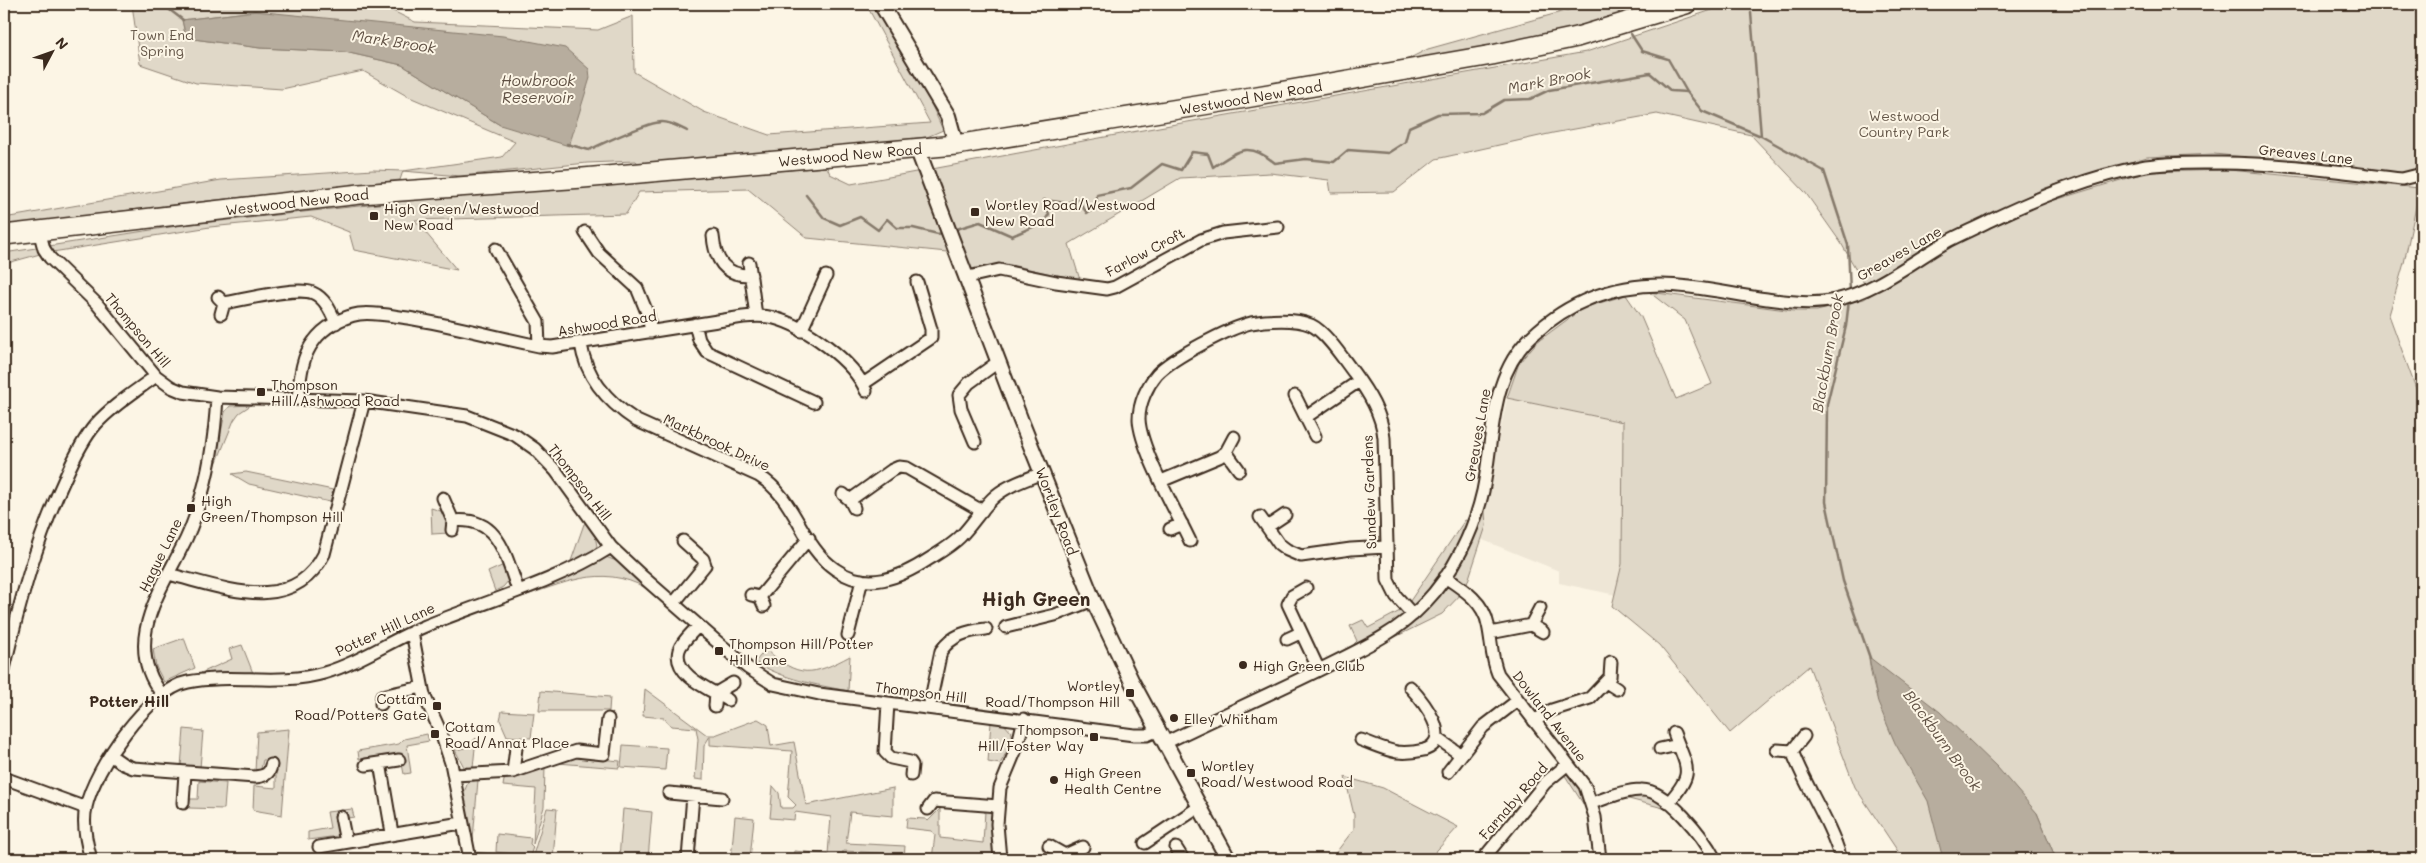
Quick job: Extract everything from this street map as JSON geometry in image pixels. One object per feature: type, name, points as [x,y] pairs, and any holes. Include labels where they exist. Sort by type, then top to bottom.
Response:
[{"type":"highway","name":"Westwood New Road","points":[[4,235],[360,194],[583,178],[956,145],[1225,102],[1492,55],[1577,38],[1686,4]]},
{"type":"street","points":[[881,4],[948,116],[956,145]]},
{"type":"street","name":"Wortley Road","points":[[917,148],[968,278],[998,362],[1093,600],[1132,682],[1228,859]]},
{"type":"street","name":"Greaves Lane","points":[[1165,743],[1371,644],[1413,615],[1432,596],[1461,552],[1478,508],[1501,384],[1511,360],[1530,337],[1558,315],[1583,300],[1604,292],[1665,285],[1741,296],[1819,303],[1857,295],[1951,240],[2041,197],[2086,181],[2147,166],[2186,162],[2277,164],[2402,179],[2422,174]]},
{"type":"street","name":"Farlow Croft","points":[[968,278],[999,270],[1056,282],[1107,289],[1115,287],[1201,240],[1223,233],[1278,227]]},
{"type":"street","name":"Thompson Hill","points":[[39,230],[44,249],[50,258],[97,304],[156,376],[171,387],[183,392],[216,397],[364,401],[467,416],[503,429],[525,441],[556,471],[611,546],[698,626],[748,668],[773,684],[819,694],[1141,735],[1158,730]]},
{"type":"street","points":[[592,236],[599,252],[637,288],[648,316],[651,332]]},
{"type":"street","points":[[713,236],[715,252],[729,270],[734,274],[750,269],[756,316]]},
{"type":"street","points":[[496,249],[538,322],[538,346]]},
{"type":"street","points":[[801,330],[824,292],[826,276]]},
{"type":"street","name":"Ashwood Road","points":[[298,399],[307,352],[321,333],[336,323],[359,314],[385,314],[436,323],[538,346],[582,344],[695,324],[756,316],[781,320],[801,330],[848,362],[865,388],[931,338],[931,329],[918,303],[917,282]]},
{"type":"street","points":[[221,305],[290,292],[308,291],[323,300],[336,323]]},
{"type":"street","name":"Sundew Gardens","points":[[1190,541],[1141,434],[1139,419],[1142,400],[1152,382],[1164,368],[1225,334],[1251,323],[1282,321],[1306,323],[1321,332],[1359,381],[1375,407],[1383,429],[1386,569],[1391,588],[1413,615]]},
{"type":"street","points":[[695,324],[699,340],[708,352],[799,389],[814,402]]},
{"type":"street","name":"Markbrook Drive","points":[[582,344],[587,370],[591,377],[620,409],[637,421],[759,476],[772,484],[782,494],[821,557],[834,569],[862,580],[888,580],[908,572],[960,537],[982,510],[1002,491],[1042,473]]},
{"type":"street","points":[[975,442],[961,409],[960,395],[969,383],[998,362]]},
{"type":"street","points":[[4,669],[17,613],[37,549],[60,489],[81,445],[96,424],[106,414],[156,376]]},
{"type":"street","points":[[1306,417],[1359,381]]},
{"type":"street","points":[[1295,396],[1314,436]]},
{"type":"street","name":"Hague Lane","points":[[162,694],[149,673],[145,648],[148,618],[153,603],[182,549],[199,505],[214,433],[216,397]]},
{"type":"street","points":[[168,574],[259,594],[278,592],[311,573],[324,554],[364,401]]},
{"type":"street","points":[[1161,481],[1184,470],[1209,462],[1226,452],[1234,437]]},
{"type":"street","points":[[1226,452],[1239,470]]},
{"type":"street","points":[[849,501],[899,467],[907,468],[982,510]]},
{"type":"street","points":[[443,498],[453,525],[478,522],[491,531],[502,548],[518,590]]},
{"type":"street","points":[[1286,515],[1264,522],[1287,550],[1301,556],[1351,549],[1386,547]]},
{"type":"street","points":[[1170,529],[1182,524]]},
{"type":"street","points":[[758,599],[809,538]]},
{"type":"street","points":[[674,603],[705,565],[703,559],[683,541]]},
{"type":"street","name":"Potter Hill Lane","points":[[162,694],[178,685],[193,681],[284,680],[310,676],[339,667],[412,632],[565,572],[611,546]]},
{"type":"street","name":"Dowland Avenue","points":[[1445,577],[1478,603],[1486,616],[1494,663],[1502,680],[1584,786],[1592,803],[1600,859]]},
{"type":"street","points":[[848,635],[862,580]]},
{"type":"street","points":[[1306,588],[1292,596],[1288,604],[1319,670]]},
{"type":"street","points":[[1006,627],[1038,620],[1093,600]]},
{"type":"street","points":[[1531,625],[1540,608]]},
{"type":"street","points":[[1490,633],[1531,625],[1543,632]]},
{"type":"street","points":[[698,626],[679,649],[678,658],[681,666],[686,673],[728,700]]},
{"type":"street","points":[[929,708],[940,657],[946,644],[962,633],[986,628]]},
{"type":"street","points":[[412,632],[422,687],[442,735],[454,776],[461,823],[470,859]]},
{"type":"street","points":[[1287,639],[1300,633]]},
{"type":"street","points":[[1534,721],[1552,710],[1585,701],[1610,677],[1611,662]]},
{"type":"street","points":[[1606,682],[1617,689]]},
{"type":"street","points":[[716,692],[733,683]]},
{"type":"street","points":[[381,704],[382,696],[422,687]]},
{"type":"street","points":[[1410,687],[1431,716],[1437,738],[1461,755]]},
{"type":"street","points":[[715,706],[716,692]]},
{"type":"street","points":[[91,859],[84,827],[90,794],[110,755],[132,726],[162,694]]},
{"type":"street","points":[[1448,772],[1483,727],[1517,701]]},
{"type":"street","points":[[888,703],[885,752],[891,758],[910,762],[912,765],[911,775]]},
{"type":"street","points":[[454,776],[513,772],[571,752],[604,754],[608,719]]},
{"type":"street","points":[[1000,859],[998,806],[1004,776],[1017,746],[1024,720]]},
{"type":"street","points":[[1792,751],[1804,736]]},
{"type":"street","points":[[1361,740],[1375,739],[1387,750],[1406,753],[1427,749],[1433,745],[1437,738]]},
{"type":"street","points":[[1660,749],[1676,739],[1686,764],[1686,780],[1668,802]]},
{"type":"street","points":[[513,772],[516,748]]},
{"type":"street","points":[[1776,750],[1792,751]]},
{"type":"street","points":[[1792,751],[1802,777],[1830,830],[1840,859]]},
{"type":"street","points":[[110,755],[133,768],[185,773],[255,777],[266,775],[271,765]]},
{"type":"street","points":[[366,765],[399,760]]},
{"type":"street","points":[[380,763],[392,834]]},
{"type":"street","name":"Farnaby Road","points":[[1483,859],[1545,783],[1568,764]]},
{"type":"street","points":[[183,803],[185,773]]},
{"type":"street","points":[[4,778],[86,808]]},
{"type":"street","points":[[1592,803],[1639,790],[1651,792],[1668,802],[1705,841],[1715,859]]},
{"type":"street","points":[[669,793],[722,798]]},
{"type":"street","points":[[688,859],[693,795]]},
{"type":"street","points":[[928,809],[934,801],[998,806]]},
{"type":"street","points":[[1145,843],[1152,831],[1199,807]]},
{"type":"street","points":[[342,817],[346,842]]},
{"type":"street","points":[[319,847],[461,823]]},
{"type":"street","points":[[1049,846],[1065,857],[1083,847]]},
{"type":"street","points":[[1176,848],[1183,859]]},
{"type":"shaded area","points":[[1507,398],[1623,422],[1622,564],[1616,595],[1559,583],[1559,571],[1478,538]]},
{"type":"green space","name":"Town End Spring","points":[[132,4],[357,4],[389,9],[415,22],[598,30],[633,16],[634,72],[704,112],[769,135],[930,123],[866,4],[873,4],[922,84],[943,130],[927,137],[641,167],[636,161],[587,163],[460,176],[403,171],[502,157],[515,142],[407,96],[363,71],[282,89],[196,83],[140,64]],"holes":[[[255,11],[590,78],[500,125],[402,65],[345,52],[260,48],[186,38],[182,20]]]},
{"type":"green space","points":[[1583,4],[1661,4],[1543,36],[1398,64],[1428,49],[1583,6]]},
{"type":"green space","name":"Westwood Country Park","points":[[1730,4],[2422,4],[2422,166],[2412,174],[2214,154],[2147,157],[2045,188],[1953,232],[1865,285],[1841,243],[1805,192],[1751,135],[1657,114],[1553,133],[1436,159],[1394,192],[1331,193],[1329,180],[1270,173],[1180,178],[1069,244],[1080,280],[1006,264],[971,270],[947,252],[807,238],[748,189],[639,192],[626,214],[415,220],[457,270],[354,250],[349,232],[311,217],[210,227],[40,254],[4,264],[4,253],[183,225],[452,196],[827,167],[830,174],[851,184],[1159,127],[1586,52]]},
{"type":"green space","points":[[373,170],[403,171],[400,180],[170,205],[4,226],[4,218],[221,180]]},
{"type":"green space","points":[[2229,170],[2420,188],[2404,263],[2389,315],[2422,405],[2422,859],[2056,859],[2037,813],[1869,658],[1877,698],[1891,732],[1931,806],[1943,859],[1903,859],[1855,787],[1809,666],[1730,733],[1659,645],[1612,606],[1622,564],[1623,422],[1507,398],[1519,363],[1537,342],[1583,308],[1626,295],[1641,317],[1676,399],[1712,384],[1685,320],[1649,292],[1794,311],[1817,311],[1864,299],[1954,244],[2045,203],[2147,172]]},
{"type":"green space","points":[[251,405],[239,413],[234,420],[214,469],[225,412],[230,406]]},
{"type":"green space","points":[[246,472],[333,490],[330,502],[249,484],[232,474]]},
{"type":"green space","points":[[1484,499],[1486,526],[1465,590],[1442,614],[1387,641],[1422,612],[1450,580],[1470,543]]},
{"type":"green space","points":[[431,508],[444,512],[447,517],[446,529],[449,533],[432,534]]},
{"type":"green space","points":[[1465,520],[1468,521],[1458,544],[1436,581],[1424,595],[1394,622],[1355,648],[1354,644],[1357,641],[1350,626],[1363,620],[1368,628],[1400,611],[1410,601]]},
{"type":"green space","points":[[586,523],[595,536],[597,546],[593,551],[570,564],[584,524]]},
{"type":"green space","points":[[606,557],[619,562],[646,588],[613,577],[597,576],[566,582],[518,598],[574,575]]},
{"type":"green space","points":[[504,565],[509,580],[503,587],[495,591],[488,572]]},
{"type":"green space","points":[[184,638],[195,668],[164,682],[156,667],[153,649]]},
{"type":"green space","points":[[242,645],[253,673],[201,673],[232,659],[229,649]]},
{"type":"green space","points":[[766,649],[787,666],[806,671],[826,668],[850,656],[848,691],[789,677],[755,662]]},
{"type":"green space","points":[[645,689],[707,735],[715,735],[758,719],[768,725],[771,746],[794,742],[806,805],[893,788],[893,816],[850,812],[846,843],[905,846],[904,859],[895,859],[895,854],[843,851],[843,859],[793,859],[794,851],[828,854],[831,817],[795,812],[794,820],[770,818],[773,786],[779,793],[781,808],[793,808],[796,805],[788,797],[792,751],[710,745],[710,736],[704,746],[703,780],[695,779],[698,739],[696,728],[671,726],[664,718],[643,716]]},
{"type":"green space","points":[[541,691],[610,697],[609,711],[539,711]]},
{"type":"green space","points":[[502,711],[534,713],[531,738],[507,736],[500,720]]},
{"type":"green space","points":[[991,722],[1003,723],[1012,733],[1012,742],[1000,764],[988,762]]},
{"type":"green space","points":[[184,729],[203,731],[200,768],[181,767]]},
{"type":"green space","points":[[289,729],[282,815],[253,810],[254,786],[276,788],[276,760],[263,760],[261,769],[255,772],[257,732]]},
{"type":"green space","points":[[427,734],[429,741],[407,745],[411,773],[404,774],[400,754],[359,759],[358,751],[399,744],[404,739]]},
{"type":"green space","points":[[476,738],[473,768],[464,767],[455,750],[465,748]]},
{"type":"green space","points":[[623,745],[667,748],[665,770],[621,767]]},
{"type":"green space","points":[[581,757],[620,761],[619,768],[558,763],[568,758]]},
{"type":"green space","points":[[545,766],[544,807],[533,844],[536,789],[503,786],[504,780]]},
{"type":"green space","points":[[1568,773],[1582,791],[1591,816],[1564,774]]},
{"type":"green space","points":[[1345,777],[1383,788],[1458,827],[1429,859],[1331,859],[1354,829],[1354,815]]},
{"type":"green space","points":[[478,780],[472,851],[463,795],[468,782]]},
{"type":"green space","points":[[199,781],[226,783],[224,809],[189,808],[190,799],[198,799]]},
{"type":"green space","points":[[1640,794],[1658,801],[1667,809],[1625,798]]},
{"type":"green space","points":[[547,808],[557,809],[553,859],[532,859]]},
{"type":"green space","points":[[352,809],[354,817],[336,820],[338,836],[308,840],[308,832],[330,828],[327,812]]},
{"type":"green space","points":[[623,809],[652,812],[648,859],[619,858]]},
{"type":"green space","points":[[940,809],[940,838],[983,843],[985,811],[992,812],[994,859],[932,859],[935,835],[932,831],[906,828],[907,818],[926,819],[928,821]]},
{"type":"green space","points":[[735,816],[754,818],[750,859],[731,859]]},
{"type":"green space","points":[[497,834],[531,838],[530,844],[533,847],[530,856],[496,852]]},
{"type":"green space","points":[[474,852],[492,854],[491,859],[476,859]]},
{"type":"water","name":"Howbrook Reservoir","points":[[255,11],[503,36],[565,48],[589,69],[590,78],[569,146],[500,125],[402,65],[345,52],[260,48],[186,38],[182,20]]},
{"type":"water","points":[[1869,657],[1940,712],[1997,767],[2037,813],[2056,859],[1943,859],[1928,801],[1895,743],[1878,703]]},
{"type":"waterway","name":"Mark Brook","points":[[162,4],[183,20]]},
{"type":"waterway","points":[[1614,4],[1619,12]]},
{"type":"waterway","points":[[1751,13],[1761,136]]},
{"type":"waterway","name":"Blackburn Brook","points":[[1631,34],[1642,51],[1668,59],[1687,92],[1702,111],[1761,136],[1824,171],[1848,245],[1850,292]]},
{"type":"waterway","name":"Mark Brook","points":[[953,230],[980,222],[1012,236],[1044,222],[1049,214],[1044,200],[1067,203],[1077,199],[1087,213],[1096,208],[1097,195],[1131,188],[1162,164],[1181,170],[1192,152],[1208,154],[1213,167],[1237,152],[1244,150],[1258,152],[1275,163],[1306,159],[1334,162],[1348,150],[1388,153],[1405,142],[1409,127],[1438,114],[1482,113],[1504,100],[1530,99],[1549,90],[1650,73],[1671,91],[1687,92]]},
{"type":"waterway","name":"Mark Brook","points":[[567,144],[589,150],[637,129],[662,122],[672,124],[687,131]]},
{"type":"waterway","name":"Mark Brook","points":[[806,195],[824,218],[840,225],[860,217],[878,230],[887,219],[897,228],[913,228],[938,234],[945,232]]},
{"type":"waterway","name":"Blackburn Brook","points":[[1849,300],[1846,326],[1827,404],[1826,502],[1843,581],[1870,658]]},
{"type":"place","name":"Wortley Road/Westwood New Road","points":[[975,212]]},
{"type":"place","name":"High Green/Westwood New Road","points":[[374,216]]},
{"type":"place","name":"Thompson Hill/Ashwood Road","points":[[261,392]]},
{"type":"place","name":"High Green/Thompson Hill","points":[[191,508]]},
{"type":"place","name":"Thompson Hill/Potter Hill Lane","points":[[719,651]]},
{"type":"place","name":"High Green Club","points":[[1243,665]]},
{"type":"place","name":"Wortley Road/Thompson Hill","points":[[1130,693]]},
{"type":"place","name":"Cottam Road/Potters Gate","points":[[437,706]]},
{"type":"place","name":"Elley Whitham","points":[[1174,718]]},
{"type":"place","name":"Cottam Road/Annat Place","points":[[435,734]]},
{"type":"place","name":"Thompson Hill/Foster Way","points":[[1094,737]]},
{"type":"place","name":"Wortley Road/Westwood Road","points":[[1191,773]]},
{"type":"place","name":"High Green Health Centre","points":[[1054,780]]},
{"type":"district","name":"High Green","points":[[1036,598]]},
{"type":"district","name":"Potter Hill","points":[[129,701]]}]
